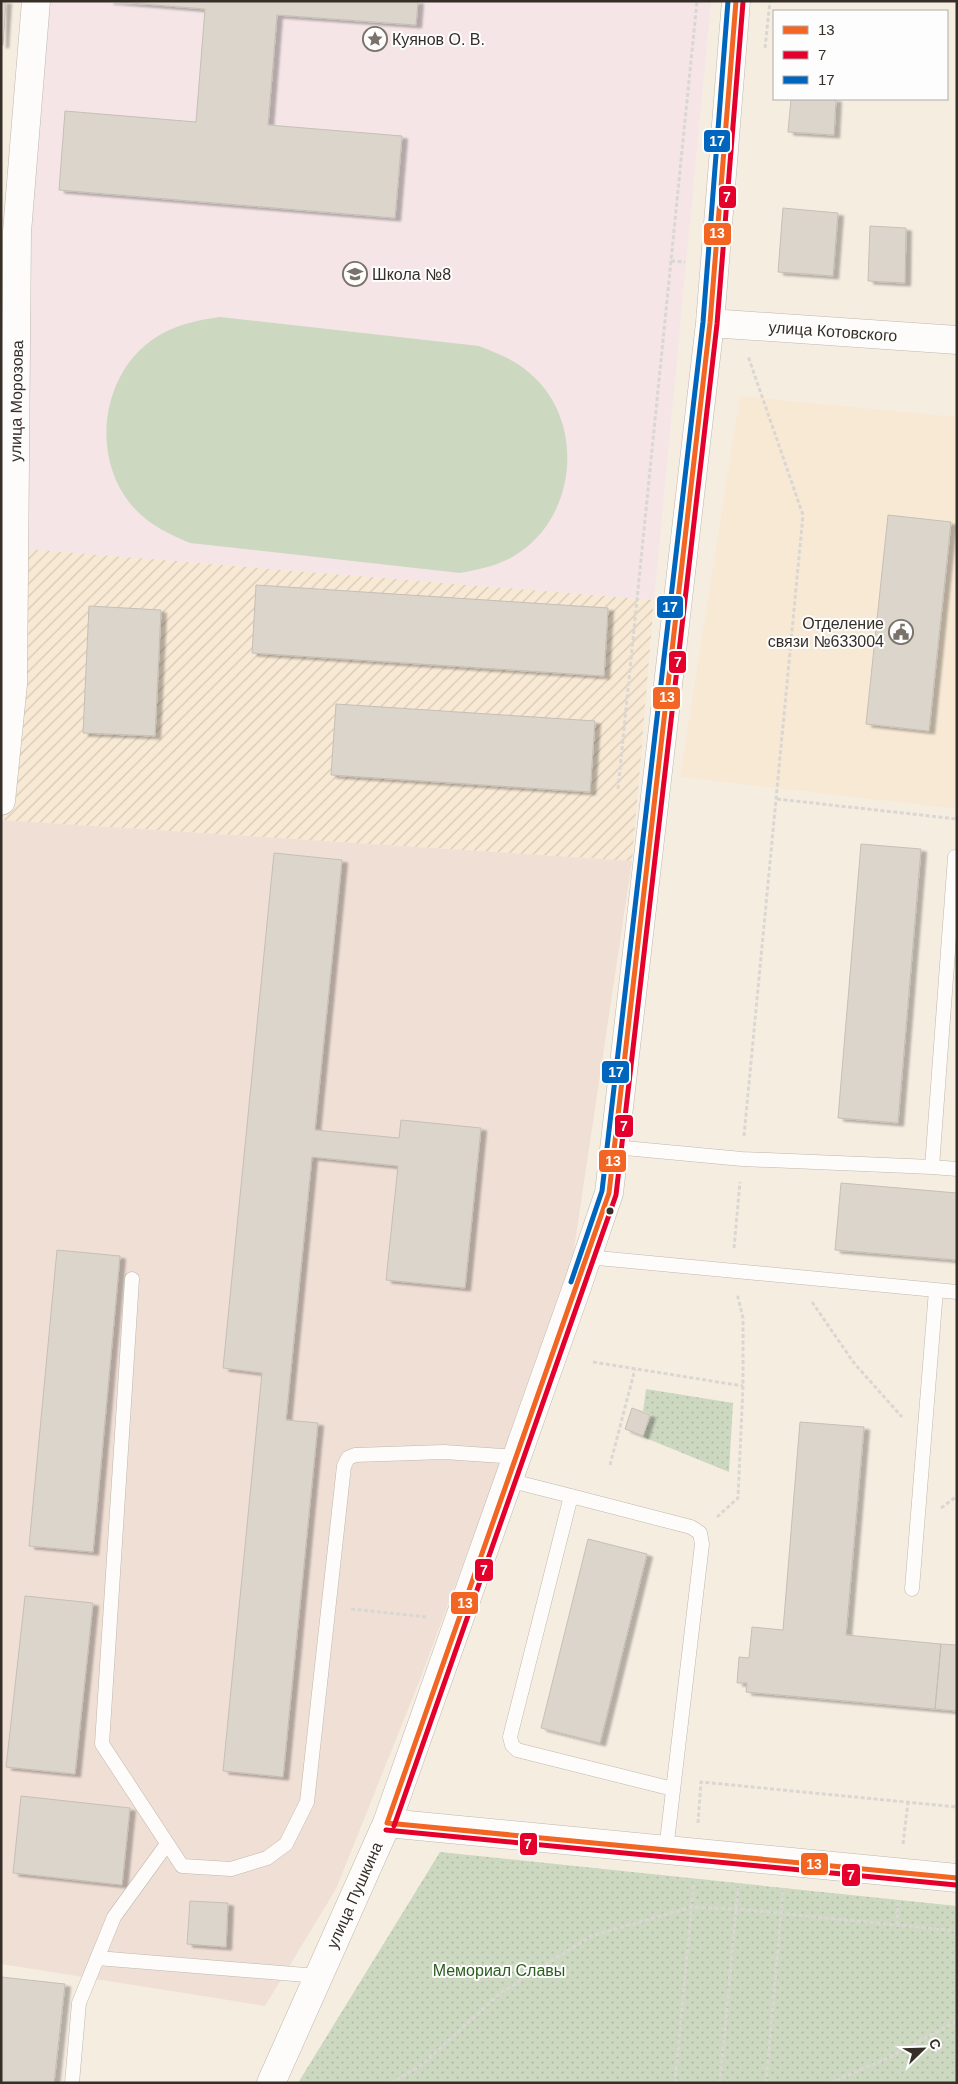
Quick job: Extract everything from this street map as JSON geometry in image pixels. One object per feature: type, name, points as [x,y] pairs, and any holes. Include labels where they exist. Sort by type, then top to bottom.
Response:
[{"type":"street","name":"улица Морозова","points":[[1,801],[13,684],[9,231],[36,1]]},
{"type":"street","name":"улица Пушкина","points":[[270,2083],[387,1823],[609,1193],[710,323],[736,1]]},
{"type":"street","name":"улица Котовского","points":[[710,323],[957,340]]},
{"type":"street","points":[[387,1823],[957,1878]]},
{"type":"lane","points":[[932,1167],[955,857],[957,858]]},
{"type":"lane","points":[[614,1146],[742,1159],[957,1169]]},
{"type":"lane","points":[[587,1257],[957,1292]]},
{"type":"lane","points":[[132,1280],[102,1744],[182,1866],[231,1869],[267,1858],[286,1844],[307,1802],[344,1466],[348,1458],[355,1455],[444,1452],[513,1469],[571,1496],[691,1527],[700,1532],[702,1544],[666,1850]]},
{"type":"lane","points":[[912,1589],[936,1290]]},
{"type":"lane","points":[[571,1496],[510,1736],[512,1744],[517,1750],[673,1789]]},
{"type":"lane","points":[[72,2083],[79,2003],[114,1917],[167,1844]]},
{"type":"lane","points":[[97,1958],[318,1976]]},
{"type":"path","points":[[618,789],[696,1]]},
{"type":"path","points":[[765,49],[770,1]]},
{"type":"path","points":[[700,1532],[738,1498],[744,1318],[732,1271],[803,515],[737,325]]},
{"type":"path","points":[[776,799],[957,819]]},
{"type":"path","points":[[794,1277],[854,1363],[924,1441]]},
{"type":"path","points":[[594,1362],[743,1386]]},
{"type":"path","points":[[610,1465],[635,1369]]},
{"type":"path","points":[[328,1607],[402,1614]]},
{"type":"path","points":[[675,2083],[696,1853],[700,1782],[957,1807]]},
{"type":"path","points":[[720,2083],[741,1857]]},
{"type":"path","points":[[766,2083],[786,1862]]},
{"type":"path","points":[[391,2083],[423,2064],[500,1994],[591,1936],[691,1907],[736,1909],[957,1931]]},
{"type":"path","points":[[830,2083],[888,2058],[957,2021]]},
{"type":"shaded area","name":"Школа №8","points":[[47,1],[711,1],[654,600],[4,547]]},
{"type":"shaded area","points":[[740,396],[957,417],[957,809],[680,777]]},
{"type":"shaded area","points":[[4,547],[654,600],[632,861],[1,820],[1,586]]},
{"type":"shaded area","points":[[1,820],[632,861],[570,1276],[421,1677],[336,1889],[265,2006],[1,1964]]},
{"type":"green space","points":[[220,317],[479,346],[516,363],[529,372],[551,397],[561,420],[567,444],[567,468],[562,493],[553,515],[539,536],[520,552],[491,566],[460,573],[190,543],[161,529],[135,509],[120,489],[111,466],[107,442],[108,417],[113,393],[123,371],[138,351],[158,336],[188,323]]},
{"type":"green space","points":[[646,1389],[733,1403],[729,1472],[643,1437],[652,1415],[643,1411]]},
{"type":"green space","name":"Мемориал Славы","points":[[440,1852],[957,1906],[957,2083],[298,2083]]},
{"type":"building","points":[[1,1],[6,1],[3,45],[1,45]]},
{"type":"building","points":[[108,1],[418,1],[416,25],[277,15],[268,125],[402,136],[395,218],[59,190],[65,111],[196,122],[205,9]]},
{"type":"building","points":[[791,100],[836,100],[834,135],[788,132]]},
{"type":"building","points":[[783,208],[838,213],[833,276],[778,272]]},
{"type":"building","points":[[870,226],[906,228],[905,283],[868,281]]},
{"type":"building","points":[[888,515],[951,522],[929,731],[866,724]]},
{"type":"building","points":[[256,585],[608,608],[604,676],[252,653]]},
{"type":"building","points":[[89,606],[161,610],[155,736],[83,733]]},
{"type":"building","points":[[336,704],[595,721],[590,792],[331,775]]},
{"type":"building","points":[[861,844],[921,849],[898,1123],[838,1118]]},
{"type":"building","points":[[274,853],[342,860],[315,1130],[399,1138],[401,1120],[481,1128],[465,1288],[386,1280],[398,1166],[312,1157],[286,1420],[318,1423],[283,1777],[223,1771],[262,1373],[223,1368]]},
{"type":"building","points":[[841,1183],[957,1193],[957,1260],[835,1250]]},
{"type":"building","points":[[57,1250],[120,1256],[93,1552],[29,1546]]},
{"type":"building","points":[[632,1408],[650,1415],[643,1436],[625,1429]]},
{"type":"building","points":[[800,1422],[864,1427],[846,1635],[941,1644],[935,1709],[746,1692],[747,1683],[737,1683],[739,1657],[749,1658],[752,1627],[783,1630]]},
{"type":"building","points":[[588,1539],[647,1554],[600,1743],[541,1728]]},
{"type":"building","points":[[25,1596],[93,1603],[75,1774],[6,1767]]},
{"type":"building","points":[[941,1644],[957,1645],[957,1711],[935,1709]]},
{"type":"building","points":[[21,1796],[130,1808],[122,1885],[13,1873]]},
{"type":"building","points":[[190,1901],[228,1903],[226,1947],[187,1944]]},
{"type":"building","points":[[1,1977],[65,1984],[54,2083],[1,2083]]},
{"type":"transit line","name":"17","points":[[571,1282],[602,1191],[703,322],[728,1]]},
{"type":"transit line","name":"13","points":[[387,1823],[609,1193],[710,323],[736,1]]},
{"type":"transit line","name":"7","points":[[394,1826],[616,1195],[717,324],[743,2]]},
{"type":"transit line","name":"13","points":[[387,1823],[957,1878]]},
{"type":"transit line","name":"7","points":[[386,1830],[956,1885]]},
{"type":"place","name":"Куянов О. В.","points":[[375,39]]},
{"type":"place","name":"Школа №8","points":[[355,274]]},
{"type":"place","name":"Отделение связи №633004","points":[[901,632]]}]
